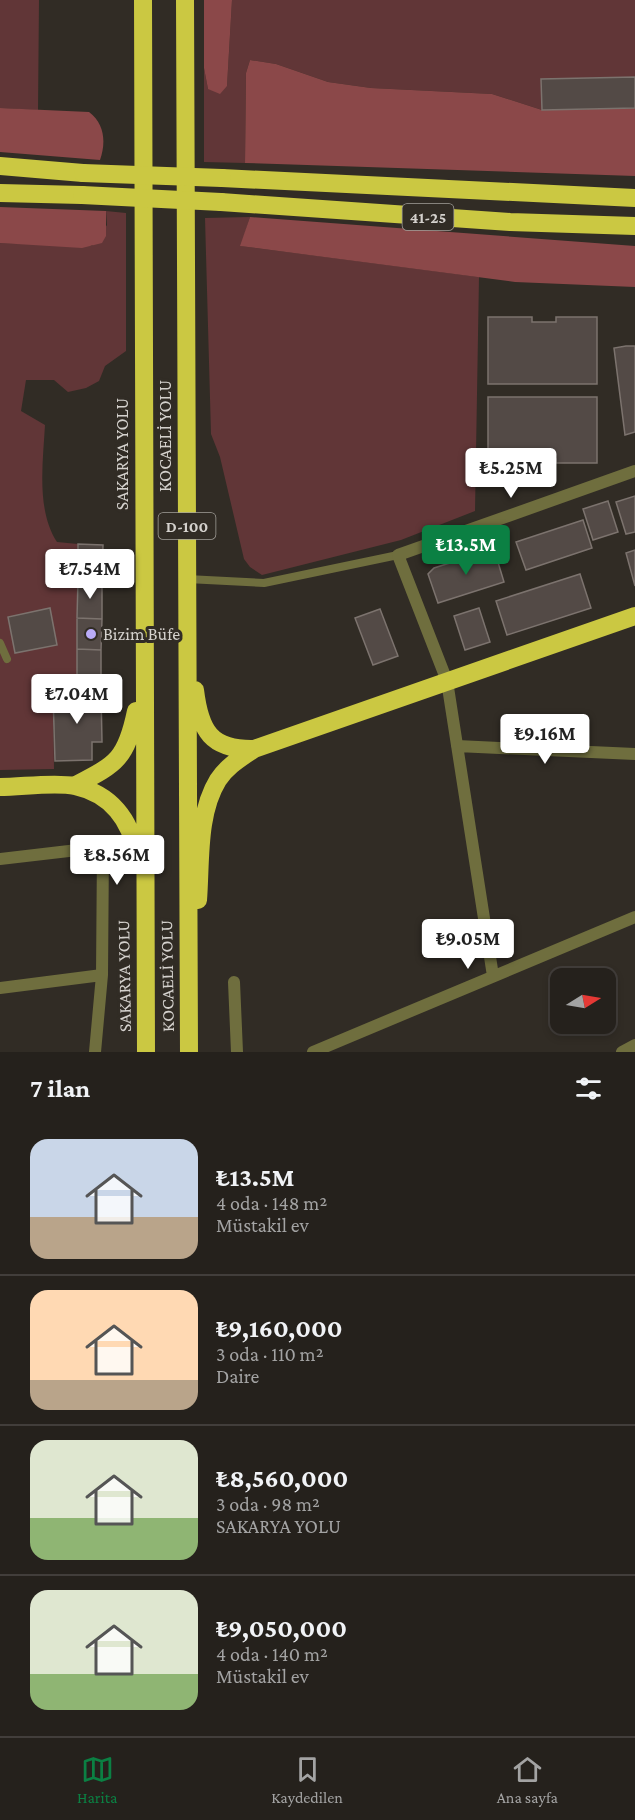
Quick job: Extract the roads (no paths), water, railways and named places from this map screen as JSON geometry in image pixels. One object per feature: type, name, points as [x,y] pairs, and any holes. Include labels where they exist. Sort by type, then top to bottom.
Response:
[{"type":"highway","name":"SAKARYA YOLU","points":[[143,0],[143,677],[146,1052]]},
{"type":"highway","name":"KOCAELİ YOLU","points":[[185,0],[189,1052]]},
{"type":"highway","name":"41-25","points":[[0,166],[83,173],[635,198]]},
{"type":"highway","name":"41-25","points":[[0,193],[221,202],[510,222],[635,226]]},
{"type":"highway","points":[[189,1052],[205,816],[218,779],[231,765],[254,749],[635,616]]},
{"type":"highway","points":[[187,621],[197,706],[208,734],[218,743],[232,750],[254,749]]},
{"type":"highway","points":[[74,786],[106,770],[126,746],[143,677]]},
{"type":"highway","points":[[0,787],[74,786],[107,801],[127,821],[133,834],[144,912]]},
{"type":"street","points":[[493,976],[447,681],[398,555],[635,471]]},
{"type":"street","points":[[457,746],[635,754]]},
{"type":"street","points":[[0,859],[103,848],[102,975],[95,1052]]},
{"type":"street","points":[[313,1052],[635,917]]},
{"type":"street","points":[[0,988],[102,975]]},
{"type":"street","points":[[234,982],[237,1052]]},
{"type":"street","points":[[622,1052],[635,1046]]},
{"type":"lane","points":[[187,579],[264,583],[398,555]]},
{"type":"lane","points":[[0,642],[8,659]]},
{"type":"place","name":"Bizim Büfe","points":[[91,634]]}]
